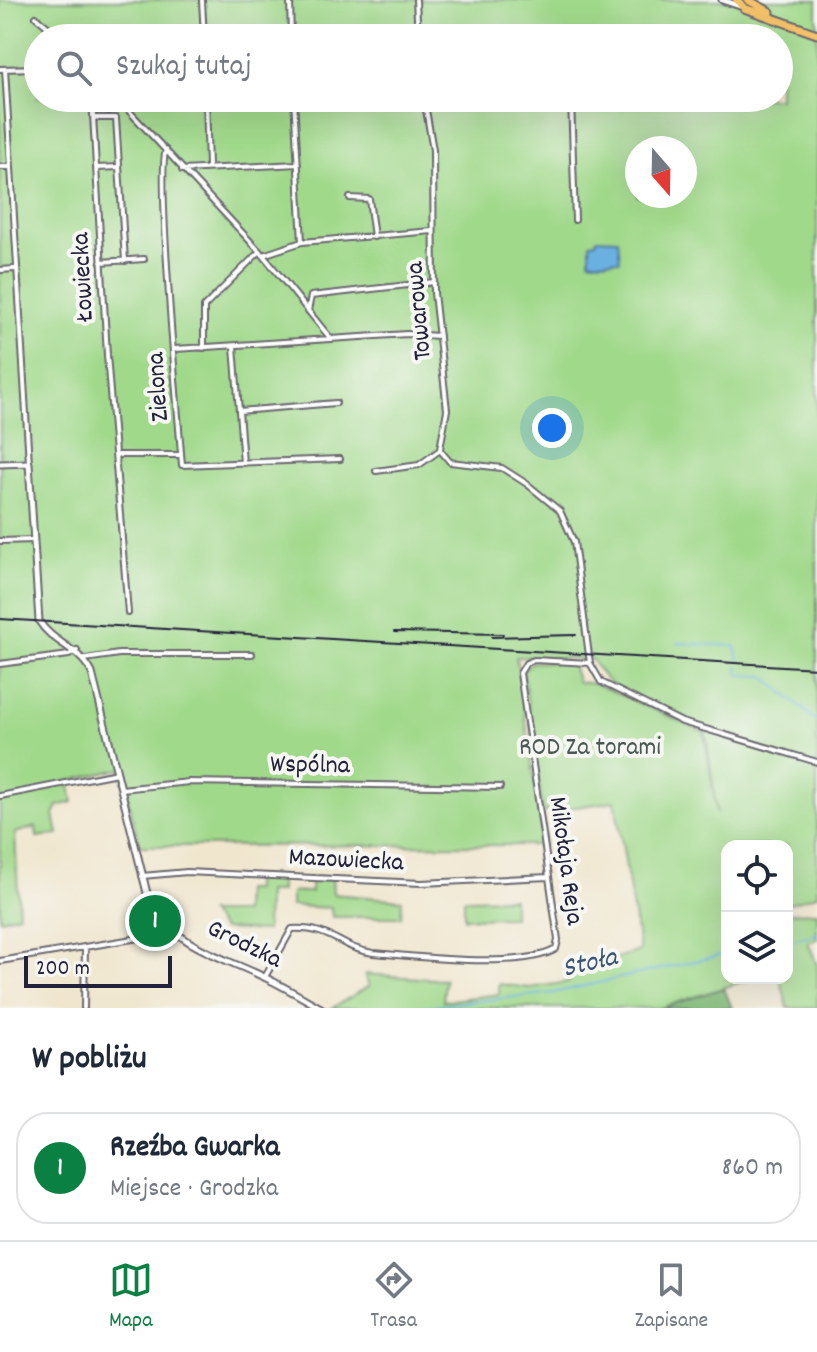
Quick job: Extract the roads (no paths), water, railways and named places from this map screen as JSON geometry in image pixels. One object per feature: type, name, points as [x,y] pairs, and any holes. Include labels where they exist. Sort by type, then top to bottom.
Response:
[{"type":"highway","points":[[729,0],[747,2],[817,31]]},
{"type":"street","points":[[202,0],[203,24]]},
{"type":"street","points":[[290,0],[291,24]]},
{"type":"street","points":[[416,0],[417,24]]},
{"type":"street","points":[[36,17],[44,24]]},
{"type":"street","points":[[0,464],[29,463],[2,69],[24,68]]},
{"type":"street","name":"Łowiecka","points":[[93,112],[128,613]]},
{"type":"street","points":[[130,112],[261,254],[330,337]]},
{"type":"street","points":[[206,112],[208,167]]},
{"type":"street","points":[[295,112],[302,242]]},
{"type":"street","name":"Towarowa","points":[[426,112],[433,150],[434,282],[447,410],[440,450]]},
{"type":"street","points":[[571,112],[575,220]]},
{"type":"street","points":[[93,118],[116,118],[125,261]]},
{"type":"street","name":"Zielona","points":[[166,150],[162,158],[182,465],[340,459]]},
{"type":"street","points":[[182,170],[298,164]]},
{"type":"street","points":[[0,167],[10,167]]},
{"type":"street","points":[[96,168],[119,167]]},
{"type":"street","points":[[350,198],[369,199],[374,237]]},
{"type":"street","points":[[204,348],[204,307],[261,254],[302,242],[433,231]]},
{"type":"street","points":[[101,262],[144,259]]},
{"type":"street","points":[[0,270],[15,269]]},
{"type":"street","points":[[308,311],[311,296],[434,282]]},
{"type":"street","points":[[175,349],[330,337],[439,336]]},
{"type":"street","points":[[234,346],[243,463]]},
{"type":"street","points":[[239,411],[336,403]]},
{"type":"street","points":[[376,471],[419,465],[440,450],[450,462],[505,470],[560,511],[576,549],[590,663],[601,682],[682,722],[817,762]]},
{"type":"street","points":[[116,455],[181,455]]},
{"type":"street","name":"Grodzka","points":[[29,463],[39,621],[45,629],[77,650],[92,673],[150,905],[175,932],[223,961],[265,977],[321,1008]]},
{"type":"street","points":[[0,541],[34,540]]},
{"type":"street","points":[[0,664],[55,658],[77,650]]},
{"type":"street","points":[[85,659],[119,654],[252,654]]},
{"type":"street","name":"Mikołaja Reja","points":[[265,977],[292,929],[319,929],[360,951],[473,961],[549,953],[558,947],[520,673],[526,663],[534,660],[590,663]]},
{"type":"street","points":[[0,796],[117,773]]},
{"type":"street","name":"Wspólna","points":[[121,789],[189,782],[500,787]]},
{"type":"street","name":"Mazowiecka","points":[[142,876],[203,873],[421,883],[549,877]]},
{"type":"street","points":[[146,936],[150,905]]},
{"type":"street","points":[[0,961],[175,932]]},
{"type":"street","points":[[84,1008],[85,947]]},
{"type":"water","points":[[597,238],[618,239],[620,260],[590,261],[590,243],[596,242]]},
{"type":"waterway","points":[[678,643],[735,646],[739,660]]},
{"type":"waterway","points":[[738,667],[739,675],[764,676],[817,721]]},
{"type":"waterway","name":"Stoła","points":[[793,940],[817,934]]},
{"type":"waterway","name":"Stoła","points":[[411,1008],[553,993],[721,955]]},
{"type":"railway","points":[[0,619],[817,668]]},
{"type":"railway","points":[[394,632],[503,634]]},
{"type":"railway","points":[[492,637],[576,635]]},
{"type":"place","name":"Rzeźba Gwarka","points":[[155,921]]},
{"type":"park label","name":"ROD Za torami","points":[[590,748]]}]
